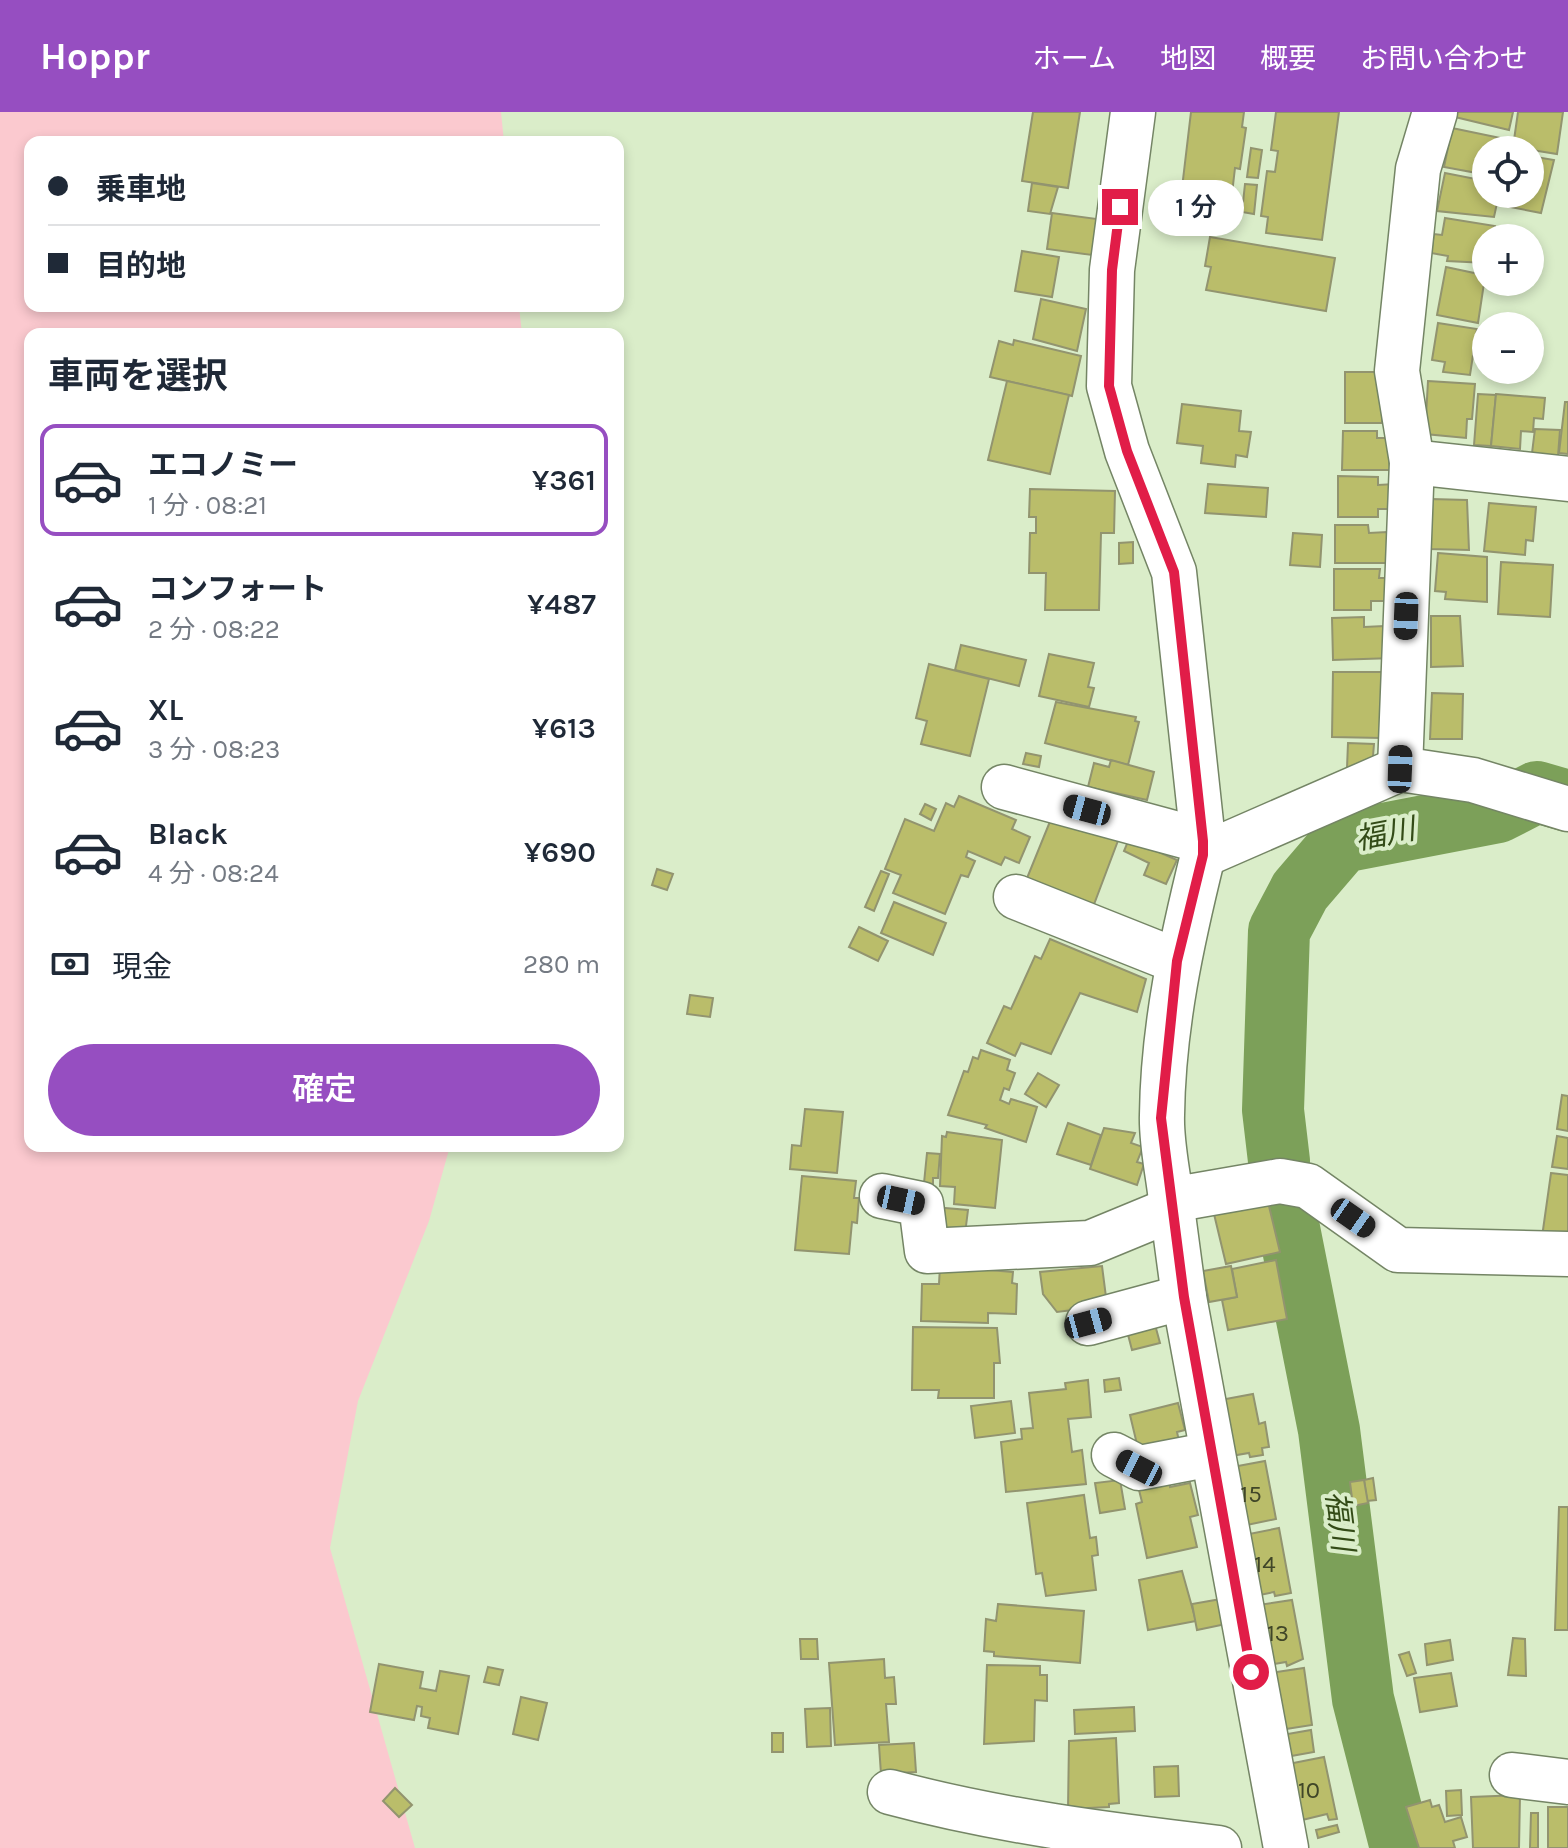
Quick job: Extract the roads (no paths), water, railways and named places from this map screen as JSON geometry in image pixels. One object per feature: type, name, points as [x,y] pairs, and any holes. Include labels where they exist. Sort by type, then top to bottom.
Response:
[{"type":"street","points":[[1133,112],[1112,270],[1109,386],[1127,451],[1174,572],[1203,848],[1177,961],[1161,1118],[1184,1297],[1286,1848]]},
{"type":"street","points":[[1400,769],[1412,462],[1397,371],[1418,169],[1435,112]]},
{"type":"street","points":[[1412,462],[1568,479]]},
{"type":"street","points":[[1004,787],[1203,848],[1400,769],[1473,780],[1539,801]]},
{"type":"street","points":[[1016,897],[1177,961]]},
{"type":"street","points":[[882,1196],[921,1204],[927,1251],[1090,1243],[1171,1205],[1280,1181],[1308,1186],[1398,1250],[1568,1254]]},
{"type":"street","points":[[1088,1323],[1184,1297]]},
{"type":"street","points":[[1114,1455],[1139,1468],[1212,1454]]},
{"type":"street","points":[[1512,1775],[1568,1782]]},
{"type":"street","points":[[890,1792],[965,1812],[1100,1841],[1219,1848]]},
{"type":"waterway","name":"福川","points":[[1279,1161],[1273,1110],[1279,931],[1300,891],[1342,842],[1498,812],[1537,792],[1568,801]]},
{"type":"waterway","name":"福川","points":[[1282,1193],[1329,1430],[1363,1699],[1401,1848]]}]
